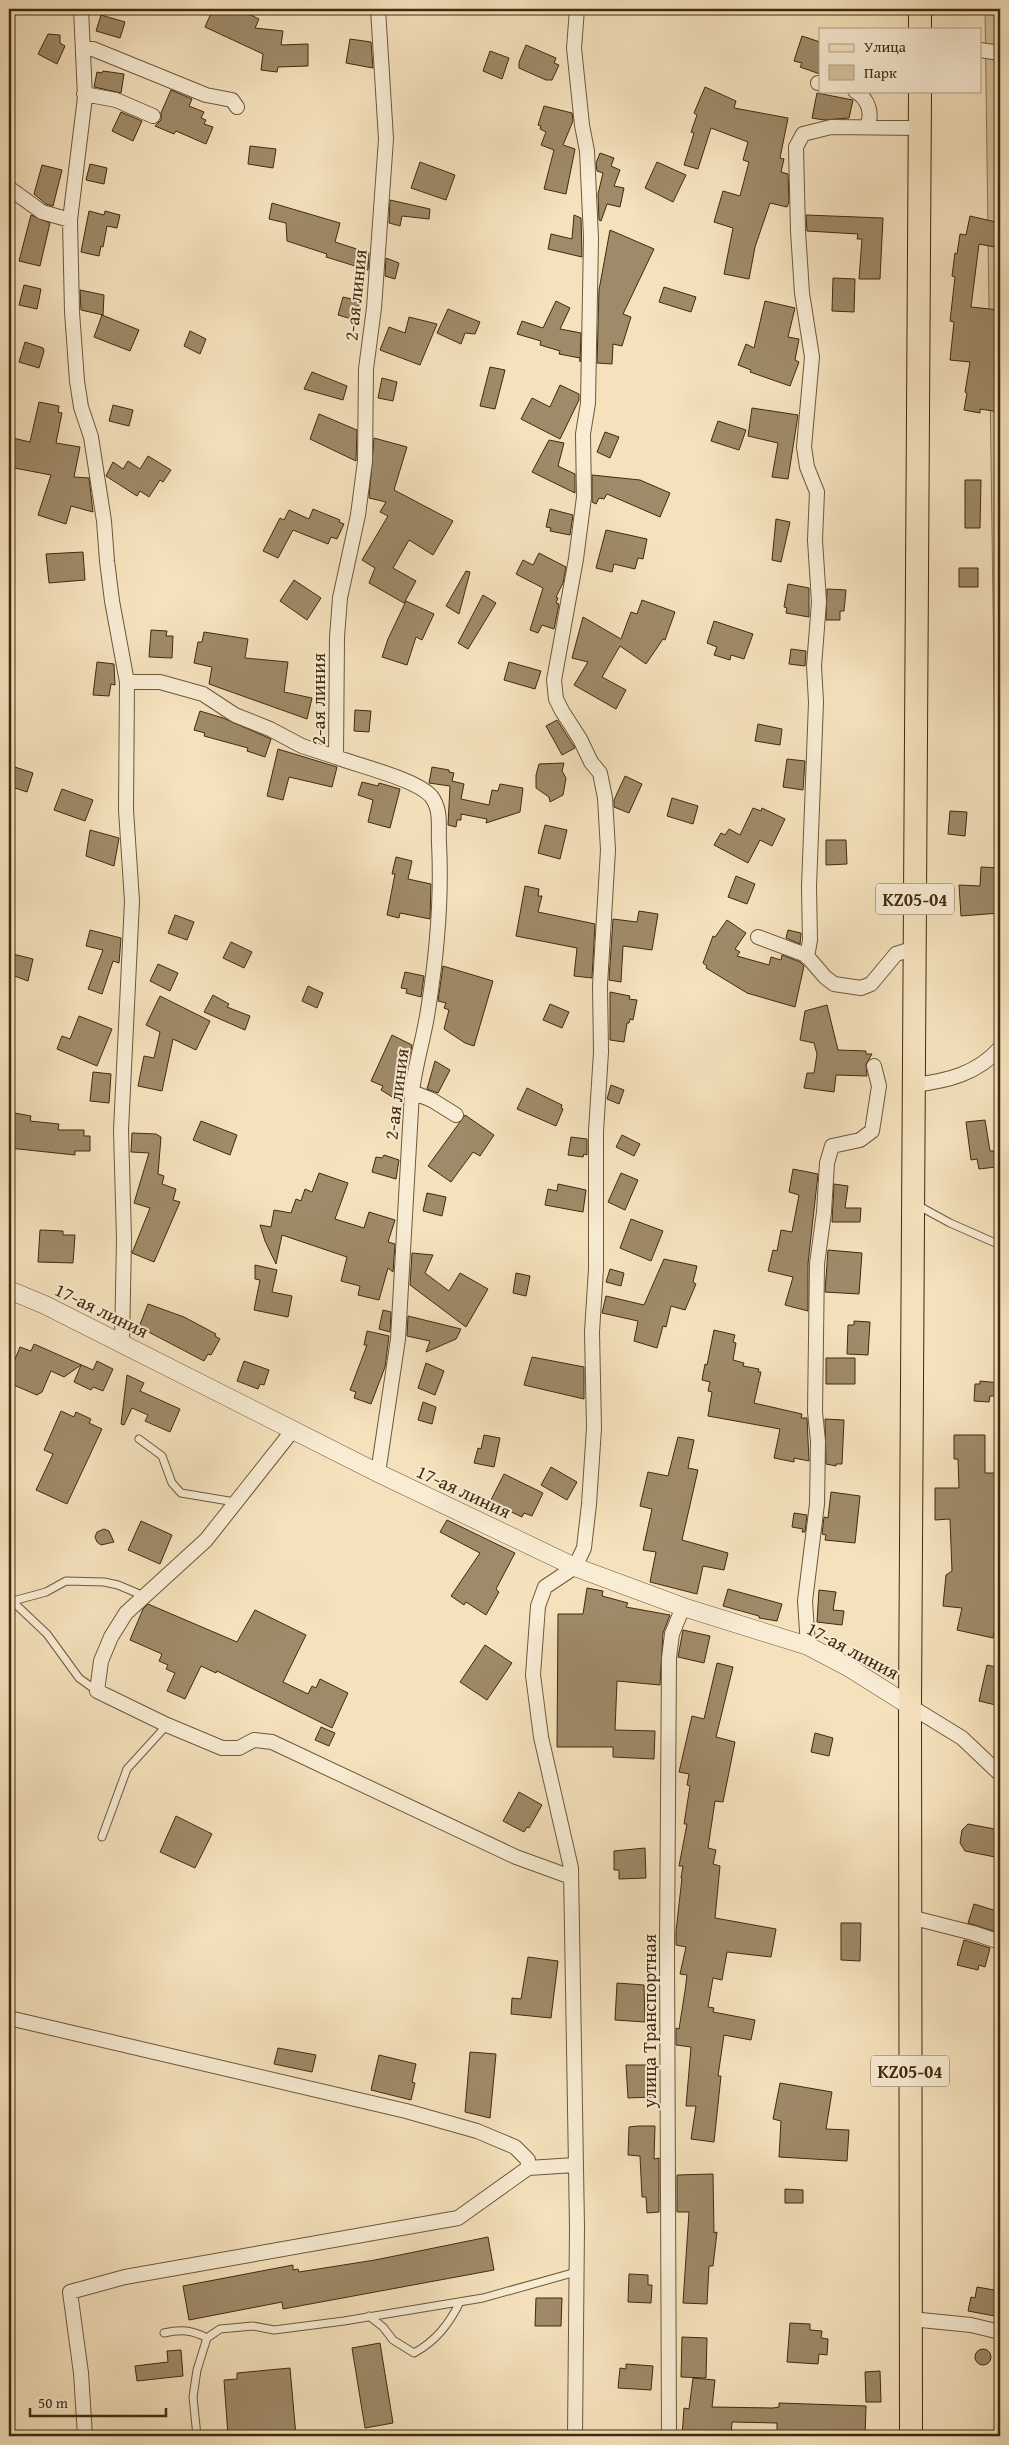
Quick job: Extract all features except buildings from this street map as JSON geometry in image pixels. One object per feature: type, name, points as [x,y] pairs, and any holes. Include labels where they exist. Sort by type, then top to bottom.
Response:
[{"type":"main road","points":[[920,9],[920,28]]},
{"type":"main road","name":"KZ05-04","points":[[911,2436],[910,1706],[920,92]]},
{"type":"street","points":[[80,9],[84,94],[70,220],[72,312],[77,381],[91,437],[104,521],[111,593],[128,682],[126,810],[132,901],[121,1130],[124,1239],[122,1344]]},
{"type":"street","name":"2-ая линия","points":[[378,9],[386,139],[374,308],[366,369],[365,461],[358,515],[340,598],[337,637],[336,758],[402,779],[429,795],[439,814],[440,911],[438,942],[428,1012],[414,1072],[398,1339],[378,1473]]},
{"type":"street","points":[[575,2436],[576,2272],[571,1877],[541,1737],[533,1675],[538,1606],[545,1587],[576,1567],[584,1548],[594,1428],[592,1332],[596,1269],[596,1131],[601,1052],[600,985],[608,850],[605,798],[600,774],[590,762],[576,732],[556,699],[554,680],[576,559],[584,497],[583,434],[588,403],[591,238],[587,151],[582,125],[574,48],[577,9]]},
{"type":"street","points":[[83,48],[93,49],[206,95],[232,100],[237,107]]},
{"type":"street","points":[[982,50],[1000,53]]},
{"type":"street","points":[[857,92],[863,96],[869,109],[870,121],[866,127]]},
{"type":"street","points":[[84,94],[116,100],[153,116]]},
{"type":"street","points":[[807,957],[810,940],[809,887],[816,702],[814,666],[819,602],[815,540],[817,492],[807,467],[804,447],[812,357],[808,342],[798,231],[796,147],[803,134],[832,127],[920,128]]},
{"type":"street","points":[[9,188],[42,212],[70,220]]},
{"type":"street","points":[[128,682],[160,682],[197,691],[214,699],[235,715],[270,729],[302,746],[336,758]]},
{"type":"street","points":[[758,937],[807,957],[824,977],[834,984],[861,988],[871,984],[896,954],[915,948]]},
{"type":"street","points":[[914,1084],[944,1082],[972,1071],[1000,1048]]},
{"type":"street","points":[[808,1646],[805,1601],[817,1504],[818,1441],[815,1373],[817,1264],[824,1212],[826,1163],[832,1146],[860,1140],[872,1131],[879,1086],[874,1066]]},
{"type":"street","points":[[412,1092],[432,1100],[456,1115]]},
{"type":"street","name":"17-ая линия","points":[[9,1290],[122,1344],[378,1473],[576,1567],[682,1607],[808,1646],[848,1667],[910,1706]]},
{"type":"street","points":[[292,1430],[206,1540],[126,1613],[111,1636],[101,1660],[97,1691],[167,1725],[222,1748],[239,1748],[254,1740],[272,1742],[516,1857],[571,1877]]},
{"type":"street","name":"улица Транспортная","points":[[669,2436],[667,1947],[669,1658],[672,1634],[682,1607]]},
{"type":"street","points":[[910,1706],[962,1738],[1000,1774]]},
{"type":"street","points":[[910,1917],[1000,1942]]},
{"type":"street","points":[[9,2018],[406,2111],[476,2131],[516,2147],[528,2160],[528,2168]]},
{"type":"street","points":[[85,2436],[81,2373],[70,2292],[125,2277],[458,2218],[528,2168],[575,2165]]},
{"type":"street","points":[[911,2319],[971,2325],[1000,2332]]},
{"type":"lane","points":[[913,1202],[950,1223],[1000,1245]]},
{"type":"lane","points":[[139,1439],[162,1456],[172,1483],[181,1493],[235,1502]]},
{"type":"lane","points":[[11,1600],[46,1592],[66,1582],[74,1581],[118,1585],[144,1596]]},
{"type":"lane","points":[[11,1600],[47,1634],[79,1678],[97,1691]]},
{"type":"lane","points":[[102,1837],[126,1769],[167,1725]]},
{"type":"lane","points":[[197,2436],[193,2397],[197,2370],[207,2338],[220,2329],[253,2326],[274,2330],[460,2302],[483,2298],[576,2272]]},
{"type":"lane","points":[[369,2316],[383,2327],[393,2340],[414,2353],[430,2344],[451,2320],[460,2302]]},
{"type":"lane","points":[[164,2333],[178,2330],[193,2331],[207,2338]]},
{"type":"green space","points":[[985,9],[1000,9],[1000,1127]]}]
